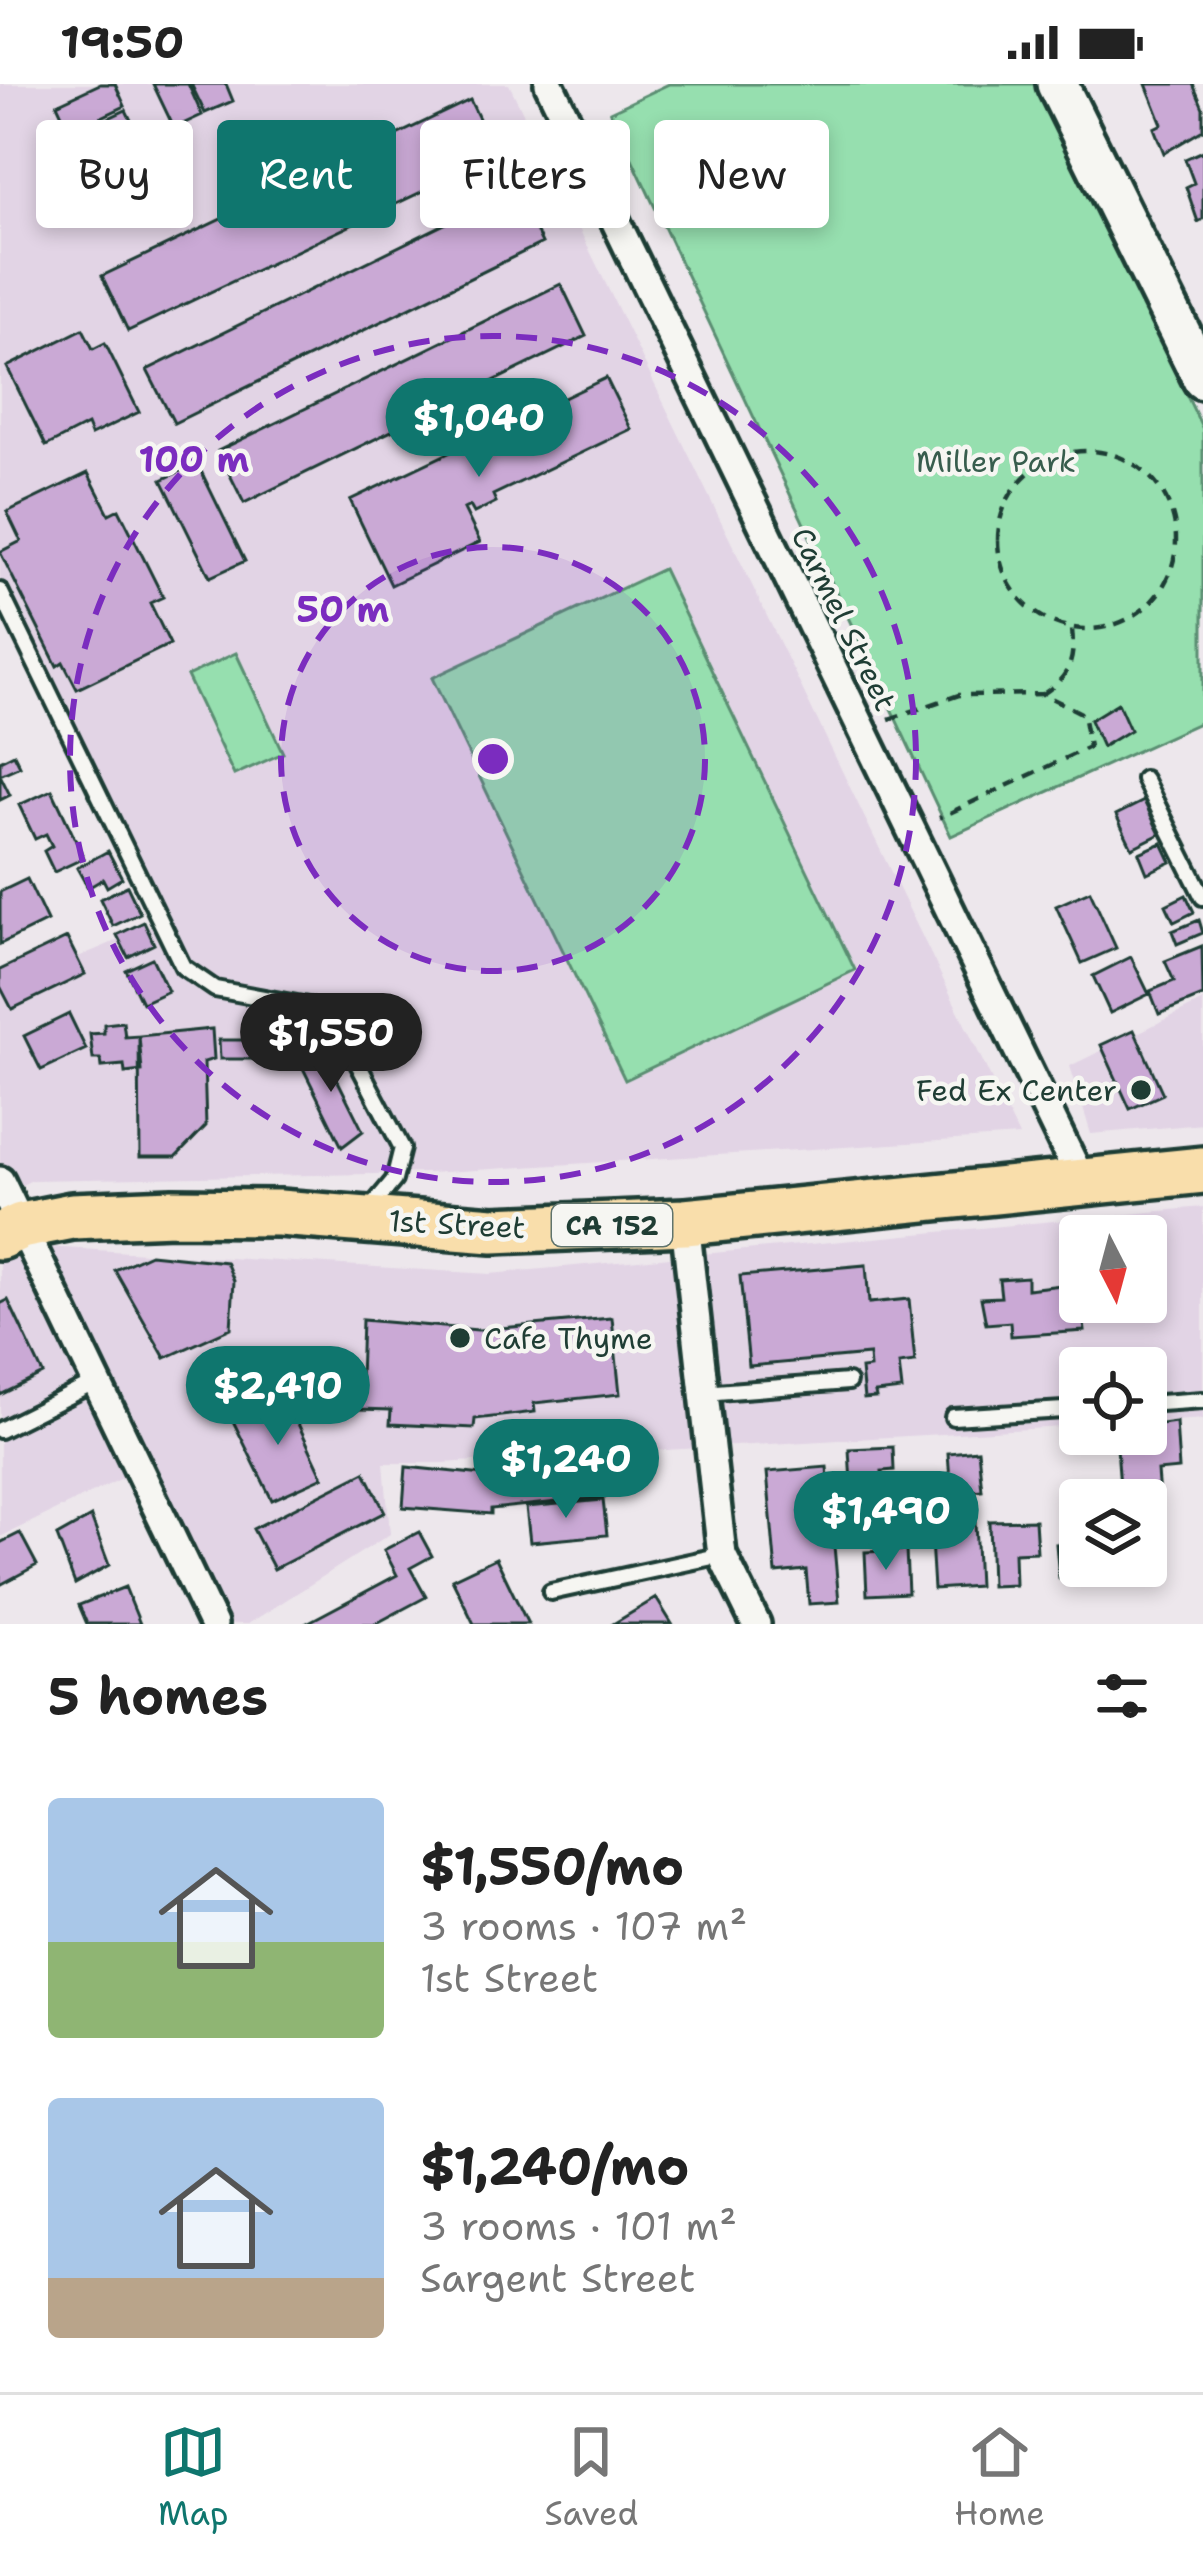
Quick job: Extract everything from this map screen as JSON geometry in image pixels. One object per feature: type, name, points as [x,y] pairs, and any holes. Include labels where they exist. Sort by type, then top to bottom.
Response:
[{"type":"main road","name":"1st Street","points":[[10,1231],[72,1216],[173,1212],[362,1219],[493,1230],[685,1222],[1203,1170]]},
{"type":"street","name":"Carmel Street","points":[[549,84],[1082,1182]]},
{"type":"street","points":[[1057,84],[1203,379]]},
{"type":"street","points":[[0,1181],[10,1231],[96,1382],[213,1624]]},
{"type":"street","points":[[685,1222],[722,1555],[756,1624]]},
{"type":"lane","points":[[0,591],[183,967],[215,989],[308,1006],[334,1018],[402,1148],[394,1180],[362,1219]]},
{"type":"lane","points":[[1144,779],[1203,897]]},
{"type":"lane","points":[[0,1430],[96,1382]]},
{"type":"lane","points":[[703,1393],[848,1382]]},
{"type":"lane","points":[[1167,1403],[1203,1400]]},
{"type":"lane","points":[[953,1417],[1059,1409]]},
{"type":"lane","points":[[551,1592],[722,1555]]},
{"type":"path","points":[[1083,451],[1112,454],[1138,467],[1160,488],[1173,514],[1176,543],[1170,572],[1156,598],[1133,617],[1105,628],[1072,628],[1047,621],[1024,604],[998,552],[999,522],[1009,495],[1054,457],[1083,451]]},
{"type":"path","points":[[1043,694],[1066,676],[1075,659],[1072,628]]},
{"type":"path","points":[[861,730],[959,695],[1043,694],[1083,714],[1089,747],[910,831]]},
{"type":"shaded area","points":[[0,84],[509,84],[526,120],[420,120],[420,228],[579,228],[1019,1136],[429,1173],[32,1180],[0,1196],[0,990],[161,922],[0,615]]},
{"type":"shaded area","points":[[1203,1001],[1203,1124],[1091,1134],[1070,1066]]},
{"type":"shaded area","points":[[1203,1207],[1203,1419],[1167,1422],[1167,1347],[1059,1347],[1059,1427],[384,1463],[390,1534],[248,1624],[213,1624],[139,1470],[0,1537],[0,1260],[30,1246],[490,1274],[1059,1221],[1059,1323],[1167,1323],[1167,1215],[1118,1215]]},
{"type":"green space","name":"Miller Park","points":[[669,84],[1036,84],[1203,429],[1203,721],[951,836],[665,228],[829,228],[829,120],[654,120],[654,205],[630,154],[630,120],[614,120],[610,112]]},
{"type":"green space","points":[[663,569],[855,970],[625,1080],[432,678]]},
{"type":"green space","points":[[236,653],[283,753],[234,775],[187,676]]},
{"type":"building","points":[[100,84],[115,84],[125,106],[95,120],[64,120],[57,104]]},
{"type":"building","points":[[153,84],[188,84],[202,115],[170,120]]},
{"type":"building","points":[[191,84],[226,84],[233,101],[205,113]]},
{"type":"building","points":[[1146,84],[1193,84],[1203,108],[1203,130],[1164,153],[1154,128],[1162,124]]},
{"type":"building","points":[[470,100],[480,120],[428,120]]},
{"type":"building","points":[[126,110],[131,120],[105,120]]},
{"type":"building","points":[[420,124],[420,193],[396,204],[396,135]]},
{"type":"building","points":[[1203,151],[1203,219],[1198,222],[1186,187],[1194,183],[1185,159]]},
{"type":"building","points":[[217,221],[217,228],[345,228],[128,331],[102,276]]},
{"type":"building","points":[[436,228],[535,228],[542,243],[174,423],[147,370]]},
{"type":"building","points":[[561,284],[586,336],[244,503],[218,451]]},
{"type":"building","points":[[83,329],[93,349],[105,343],[139,412],[91,435],[87,425],[46,446],[7,367]]},
{"type":"building","points":[[606,378],[631,429],[493,495],[496,502],[474,513],[470,506],[464,509],[480,542],[391,585],[350,500]]},
{"type":"building","points":[[197,463],[245,561],[210,577],[162,480]]},
{"type":"building","points":[[88,473],[109,514],[119,509],[163,597],[150,603],[170,644],[77,689],[63,662],[57,666],[0,552],[21,541],[7,512]]},
{"type":"building","points":[[1118,703],[1130,730],[1102,747],[1090,720]]},
{"type":"building","points":[[14,754],[20,766],[0,775],[0,761]]},
{"type":"building","points":[[0,775],[10,795],[0,800]]},
{"type":"building","points":[[52,790],[84,858],[54,872],[44,851],[52,846],[46,834],[35,839],[19,805]]},
{"type":"building","points":[[1144,801],[1160,834],[1132,848],[1116,815]]},
{"type":"building","points":[[1162,843],[1171,862],[1147,873],[1139,853]]},
{"type":"building","points":[[108,851],[122,878],[107,887],[103,879],[88,888],[77,868]]},
{"type":"building","points":[[27,879],[47,921],[0,944],[0,892]]},
{"type":"building","points":[[127,886],[140,913],[113,926],[100,899]]},
{"type":"building","points":[[1090,891],[1116,948],[1082,963],[1056,906]]},
{"type":"building","points":[[1186,895],[1194,912],[1174,922],[1166,905]]},
{"type":"building","points":[[1199,920],[1203,933],[1177,944],[1172,931]]},
{"type":"building","points":[[144,922],[154,944],[128,957],[117,935]]},
{"type":"building","points":[[67,938],[85,974],[12,1009],[0,986],[0,970]]},
{"type":"building","points":[[1202,946],[1203,996],[1159,1014],[1150,991],[1174,981],[1165,961]]},
{"type":"building","points":[[1131,957],[1149,994],[1110,1013],[1093,976]]},
{"type":"building","points":[[152,958],[168,991],[142,1003],[126,970]]},
{"type":"building","points":[[69,1014],[86,1049],[41,1070],[24,1036]]},
{"type":"building","points":[[123,1022],[125,1037],[139,1036],[142,1071],[125,1073],[124,1065],[102,1067],[101,1059],[93,1059],[90,1034],[104,1033],[104,1024]]},
{"type":"building","points":[[212,1029],[214,1059],[204,1062],[206,1126],[176,1157],[140,1157],[139,1036]]},
{"type":"building","points":[[1134,1030],[1163,1094],[1130,1109],[1101,1045]]},
{"type":"building","points":[[219,1040],[291,1040],[291,1059],[220,1059]]},
{"type":"building","points":[[319,1043],[363,1131],[342,1147],[298,1058]]},
{"type":"building","points":[[150,1254],[226,1262],[234,1281],[231,1328],[165,1358],[115,1270]]},
{"type":"building","points":[[866,1265],[869,1303],[909,1299],[915,1362],[899,1364],[902,1390],[864,1399],[861,1369],[870,1368],[869,1355],[749,1366],[740,1276]]},
{"type":"building","points":[[1027,1277],[1027,1289],[1059,1285],[1059,1323],[1084,1323],[1085,1331],[1011,1336],[1010,1322],[986,1324],[981,1298],[1001,1297],[999,1279]]},
{"type":"building","points":[[8,1300],[43,1374],[0,1395],[0,1304]]},
{"type":"building","points":[[612,1318],[620,1394],[534,1403],[535,1412],[475,1419],[474,1428],[390,1424],[391,1410],[359,1409],[362,1320],[478,1330]]},
{"type":"building","points":[[285,1396],[323,1477],[272,1500],[233,1421]]},
{"type":"building","points":[[1176,1422],[1179,1469],[1157,1471],[1158,1479],[1119,1479],[1118,1455],[1167,1455],[1167,1423]]},
{"type":"building","points":[[893,1447],[894,1470],[882,1471],[883,1482],[851,1484],[849,1449]]},
{"type":"building","points":[[978,1450],[982,1490],[951,1493],[948,1453]]},
{"type":"building","points":[[602,1466],[605,1497],[491,1509],[491,1514],[403,1507],[406,1467],[493,1476]]},
{"type":"building","points":[[827,1467],[839,1602],[809,1604],[806,1570],[776,1573],[767,1472]]},
{"type":"building","points":[[365,1472],[385,1512],[274,1569],[253,1529]]},
{"type":"building","points":[[900,1496],[921,1496],[921,1522],[900,1523]]},
{"type":"building","points":[[603,1500],[607,1535],[530,1542],[526,1507]]},
{"type":"building","points":[[91,1517],[109,1565],[75,1584],[57,1536]]},
{"type":"building","points":[[1035,1520],[1037,1552],[1014,1553],[1015,1585],[991,1586],[989,1521]]},
{"type":"building","points":[[975,1522],[978,1586],[934,1589],[930,1524]]},
{"type":"building","points":[[419,1532],[432,1556],[410,1568],[426,1597],[375,1624],[305,1624],[397,1575],[384,1550]]},
{"type":"building","points":[[20,1533],[37,1565],[0,1585],[0,1543]]},
{"type":"building","points":[[906,1550],[908,1593],[867,1595],[865,1552]]},
{"type":"building","points":[[496,1558],[528,1624],[474,1624],[452,1579]]},
{"type":"building","points":[[125,1587],[140,1624],[87,1624],[79,1605]]},
{"type":"building","points":[[656,1598],[672,1624],[613,1624]]},
{"type":"place","name":"Fed Ex Center","points":[[1141,1090]]},
{"type":"place","name":"Cafe Thyme","points":[[460,1338]]}]
